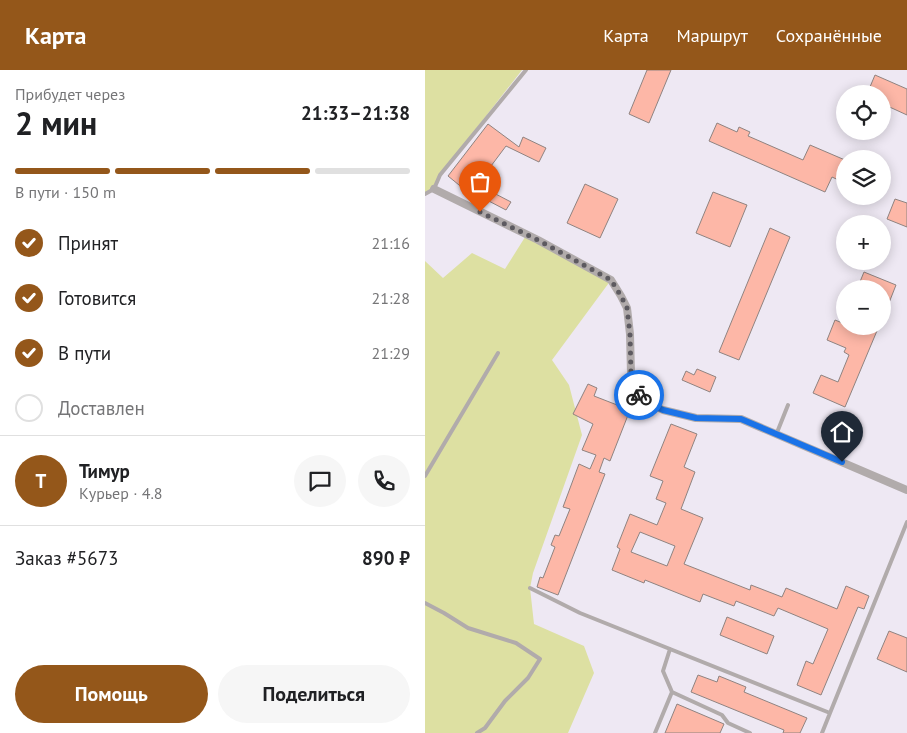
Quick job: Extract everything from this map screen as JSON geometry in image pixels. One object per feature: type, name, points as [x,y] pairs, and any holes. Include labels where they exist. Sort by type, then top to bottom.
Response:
[{"type":"street","points":[[434,189],[538,240],[611,280],[627,308],[631,374],[638,394],[646,402],[663,410],[696,418],[741,419],[907,490]]},
{"type":"lane","points":[[425,194],[434,189],[440,175],[526,70]]},
{"type":"lane","points":[[425,476],[498,353]]},
{"type":"lane","points":[[776,434],[788,405]]},
{"type":"lane","points":[[822,733],[907,522]]},
{"type":"lane","points":[[530,588],[580,613],[830,713]]},
{"type":"lane","points":[[425,603],[468,628],[517,643],[540,660],[528,678],[505,701],[485,728],[477,733]]},
{"type":"lane","points":[[670,649],[663,671],[672,692],[723,715],[728,723],[749,733]]},
{"type":"lane","points":[[655,733],[672,692]]},
{"type":"lane","points":[[731,733],[733,726]]},
{"type":"green space","points":[[425,70],[522,70],[440,175],[434,189],[425,194]]},
{"type":"green space","points":[[527,234],[611,280],[552,360],[569,385],[582,435],[533,573],[530,588],[534,624],[584,646],[594,673],[568,733],[425,733],[425,261],[443,278],[472,253],[505,269]]},
{"type":"building","points":[[647,70],[671,70],[649,123],[629,114]]},
{"type":"building","points":[[875,75],[907,89],[907,115],[891,108],[891,85],[871,85]]},
{"type":"building","points":[[717,123],[737,132],[739,127],[750,132],[748,136],[803,160],[810,145],[836,156],[836,179],[832,177],[825,192],[709,141]]},
{"type":"building","points":[[488,124],[519,147],[523,137],[546,148],[539,162],[506,146],[470,194],[448,176]]},
{"type":"building","points":[[585,184],[618,199],[600,238],[567,223]]},
{"type":"building","points":[[488,190],[511,202],[506,210],[483,198]]},
{"type":"building","points":[[713,192],[747,205],[730,247],[696,233]]},
{"type":"building","points":[[895,199],[907,203],[907,227],[891,221],[891,215],[889,215]]},
{"type":"building","points":[[770,228],[790,237],[739,360],[719,352]]},
{"type":"building","points":[[864,272],[884,280],[861,280]]},
{"type":"building","points":[[891,283],[896,285],[891,298]]},
{"type":"building","points":[[835,320],[836,335],[875,335],[845,407],[813,393],[821,375],[838,382],[849,355],[844,352],[846,348],[827,340]]},
{"type":"building","points":[[697,369],[716,377],[710,392],[682,380],[686,371],[694,375]]},
{"type":"building","points":[[588,384],[597,388],[594,396],[630,410],[610,461],[604,458],[599,472],[605,474],[558,595],[537,587],[540,577],[543,578],[555,547],[551,545],[555,535],[559,536],[570,509],[563,507],[579,464],[590,469],[596,455],[582,450],[593,424],[573,414]]},
{"type":"building","points":[[671,424],[697,434],[684,467],[695,472],[681,509],[703,518],[684,564],[750,590],[751,585],[782,597],[786,588],[837,609],[846,586],[869,596],[864,609],[858,607],[821,695],[797,685],[806,661],[813,664],[828,629],[778,608],[774,616],[736,601],[734,606],[703,594],[700,602],[645,580],[644,583],[612,570],[620,549],[617,547],[630,514],[657,525],[666,503],[656,499],[663,481],[650,476]],"holes":[[[640,532],[675,546],[667,566],[631,552]]]},
{"type":"building","points":[[727,617],[774,636],[767,654],[720,635]]},
{"type":"building","points":[[889,631],[907,638],[907,672],[877,659]]},
{"type":"building","points":[[698,675],[717,682],[719,676],[746,687],[744,692],[807,718],[800,733],[783,733],[784,730],[691,692]]},
{"type":"building","points":[[677,704],[724,724],[720,733],[665,733]]},
{"type":"way so far","points":[[480,212],[538,240],[611,280],[627,308],[631,374],[639,395]]},
{"type":"route","points":[[639,395],[646,402],[663,410],[696,418],[741,419],[842,462]]}]
